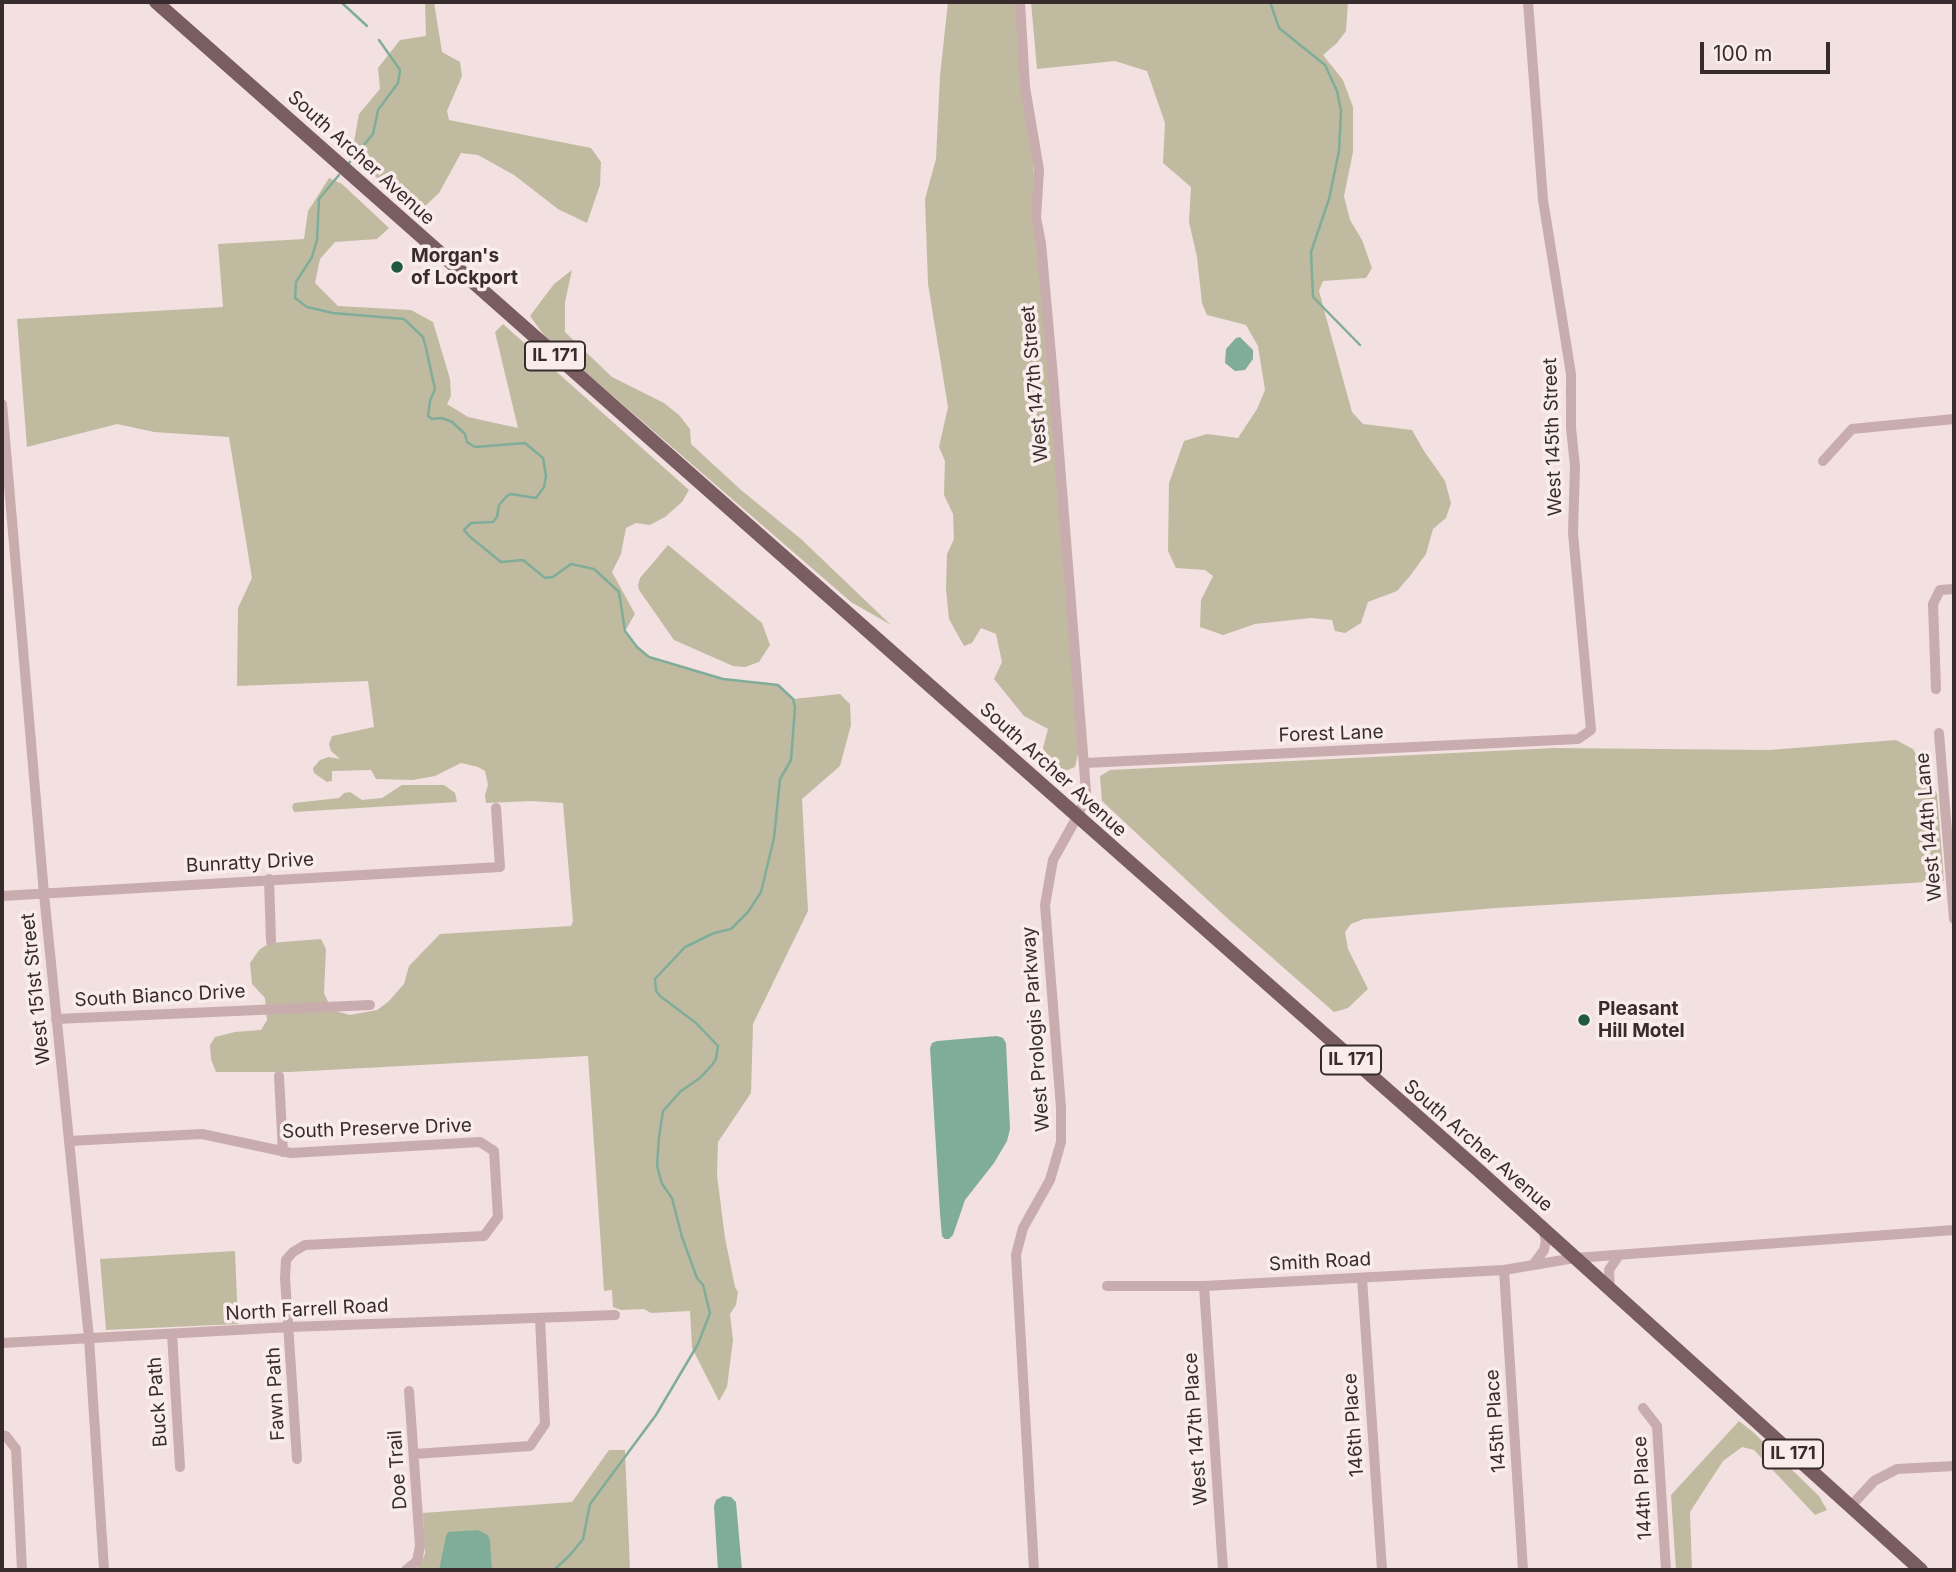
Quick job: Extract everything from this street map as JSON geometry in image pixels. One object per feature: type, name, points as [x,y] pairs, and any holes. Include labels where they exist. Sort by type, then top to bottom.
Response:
[{"type":"main road","name":"South Archer Avenue","points":[[156,2],[1543,1229],[1921,1570]]},
{"type":"street","name":"West 147th Street","points":[[1020,2],[1026,87],[1039,170],[1037,218],[1085,764],[1086,797],[1077,817]]},
{"type":"street","name":"West 145th Street","points":[[1528,2],[1543,200],[1571,374],[1575,466],[1573,533],[1591,730],[1578,739]]},
{"type":"street","name":"West 151st Street","points":[[2,404],[44,894],[89,1338],[104,1570]]},
{"type":"street","points":[[1823,461],[1852,429],[1954,419]]},
{"type":"street","points":[[1936,689],[1933,604],[1940,590],[1954,589]]},
{"type":"street","name":"West 144th Lane","points":[[1939,733],[1954,919]]},
{"type":"street","name":"Forest Lane","points":[[1085,764],[1578,739]]},
{"type":"street","name":"Bunratty Drive","points":[[2,896],[499,867],[496,808]]},
{"type":"street","name":"West Prologis Parkway","points":[[1034,1570],[1016,1255],[1023,1228],[1050,1180],[1061,1142],[1061,1108],[1045,905],[1053,860],[1077,817]]},
{"type":"street","points":[[269,879],[271,941]]},
{"type":"street","name":"South Bianco Drive","points":[[57,1018],[370,1005]]},
{"type":"street","points":[[279,1076],[282,1152]]},
{"type":"street","name":"South Preserve Drive","points":[[69,1140],[202,1134],[291,1153],[480,1142],[494,1151],[498,1217],[484,1236],[306,1245],[293,1252],[286,1260],[290,1327]]},
{"type":"street","points":[[1534,1265],[1544,1250],[1546,1241],[1543,1229]]},
{"type":"street","name":"Smith Road","points":[[1107,1286],[1205,1286],[1504,1270],[1575,1258],[1954,1230]]},
{"type":"street","points":[[1610,1289],[1609,1270],[1619,1255]]},
{"type":"street","name":"145th Place","points":[[1504,1270],[1523,1570]]},
{"type":"street","name":"146th Place","points":[[1362,1278],[1382,1570]]},
{"type":"street","name":"West 147th Place","points":[[1205,1286],[1223,1570]]},
{"type":"street","name":"North Farrell Road","points":[[2,1343],[290,1327],[615,1315]]},
{"type":"street","points":[[415,1454],[530,1446],[545,1424],[540,1318]]},
{"type":"street","name":"Fawn Path","points":[[290,1327],[297,1459]]},
{"type":"street","name":"Buck Path","points":[[172,1334],[180,1467]]},
{"type":"street","name":"Doe Trail","points":[[406,1570],[417,1560],[420,1546],[409,1391]]},
{"type":"street","name":"144th Place","points":[[1643,1408],[1657,1426],[1665,1570]]},
{"type":"street","points":[[2,1435],[6,1436],[16,1449],[22,1570]]},
{"type":"street","points":[[1851,1506],[1874,1481],[1897,1469],[1954,1466]]},
{"type":"shaded area","points":[[425,2],[434,2],[442,52],[460,62],[462,76],[447,111],[449,120],[591,148],[601,162],[600,185],[587,223],[558,209],[514,175],[478,155],[461,153],[439,193],[420,211],[367,170],[352,153],[359,114],[380,89],[378,68],[400,40],[426,36]]},
{"type":"shaded area","points":[[948,2],[1020,2],[1080,746],[1075,767],[1065,771],[1048,758],[1043,748],[1048,729],[1024,716],[994,679],[1002,662],[996,634],[981,628],[972,643],[964,646],[949,619],[947,554],[954,539],[953,514],[944,495],[945,461],[939,447],[948,407],[928,284],[925,199],[936,159],[940,76]]},
{"type":"shaded area","points":[[1031,2],[1348,2],[1346,31],[1323,55],[1343,80],[1353,107],[1353,152],[1344,196],[1350,220],[1362,240],[1372,268],[1366,278],[1323,281],[1319,291],[1352,412],[1363,424],[1412,430],[1445,481],[1451,503],[1446,518],[1433,529],[1426,554],[1410,576],[1397,591],[1368,602],[1361,623],[1345,633],[1335,631],[1332,620],[1311,618],[1255,624],[1223,635],[1200,627],[1201,600],[1213,576],[1205,570],[1176,568],[1168,551],[1169,483],[1184,441],[1207,434],[1238,438],[1257,409],[1265,390],[1258,346],[1246,325],[1207,315],[1202,303],[1197,257],[1189,222],[1191,187],[1163,163],[1165,123],[1147,71],[1115,61],[1037,69]]},
{"type":"shaded area","points":[[329,178],[342,184],[389,228],[377,239],[335,242],[320,259],[315,283],[338,306],[411,310],[433,322],[450,379],[451,396],[447,404],[468,417],[518,428],[495,332],[503,324],[689,490],[682,502],[665,517],[650,525],[636,523],[626,528],[621,554],[612,572],[635,614],[625,631],[637,647],[649,657],[662,662],[723,679],[778,685],[793,699],[840,694],[850,704],[851,725],[840,766],[802,799],[808,911],[753,1024],[751,1093],[718,1142],[717,1175],[725,1238],[738,1292],[736,1305],[730,1314],[733,1340],[727,1387],[719,1401],[692,1348],[690,1311],[651,1313],[644,1309],[621,1310],[613,1307],[612,1290],[604,1291],[588,1056],[290,1072],[216,1072],[211,1059],[210,1045],[215,1037],[261,1030],[267,1020],[265,998],[252,984],[250,963],[259,950],[269,943],[321,939],[326,949],[324,993],[332,1010],[350,1015],[377,1010],[388,1002],[404,984],[409,966],[440,934],[571,926],[573,921],[563,803],[486,803],[488,785],[485,771],[461,763],[435,776],[413,780],[376,779],[371,770],[332,771],[332,781],[327,782],[314,773],[313,768],[320,760],[329,757],[340,759],[331,751],[329,744],[332,736],[374,727],[368,681],[237,686],[238,608],[252,578],[229,437],[154,432],[117,424],[27,447],[17,319],[223,307],[218,244],[304,239],[308,211]]},
{"type":"shaded area","points":[[572,270],[565,302],[565,332],[612,377],[664,403],[679,415],[690,429],[691,444],[741,490],[801,539],[891,625],[851,602],[546,338],[530,316],[554,284]]},
{"type":"shaded area","points":[[1240,337],[1253,350],[1253,359],[1245,370],[1235,371],[1225,363],[1226,349]]},
{"type":"shaded area","points":[[668,545],[762,623],[770,645],[759,662],[745,667],[733,666],[674,640],[638,585],[640,578]]},
{"type":"shaded area","points":[[1896,740],[1913,749],[1937,794],[1944,881],[1496,908],[1364,919],[1351,924],[1345,932],[1348,949],[1368,989],[1348,1008],[1334,1012],[1227,918],[1102,801],[1100,776],[1110,770],[1554,748],[1769,750]]},
{"type":"shaded area","points":[[402,785],[444,785],[455,793],[457,802],[294,812],[292,807],[294,803],[339,798],[350,792],[362,800],[382,798]]},
{"type":"shaded area","points":[[997,1036],[1003,1038],[1006,1043],[1010,1129],[1007,1141],[994,1163],[965,1200],[953,1235],[945,1239],[942,1236],[940,1214],[930,1048],[932,1043],[937,1041]]},
{"type":"shaded area","points":[[235,1251],[238,1324],[106,1330],[100,1259]]},
{"type":"shaded area","points":[[1739,1421],[1819,1496],[1827,1510],[1815,1515],[1754,1450],[1742,1447],[1723,1461],[1690,1512],[1692,1570],[1676,1570],[1671,1495]]},
{"type":"shaded area","points":[[609,1450],[625,1450],[630,1570],[416,1570],[425,1554],[423,1513],[572,1502]]},
{"type":"shaded area","points":[[723,1496],[731,1497],[736,1502],[742,1570],[718,1570],[714,1506],[716,1500]]},
{"type":"shaded area","points":[[478,1530],[488,1535],[492,1570],[439,1570],[448,1532]]},
{"type":"waterway","points":[[341,2],[367,26]]},
{"type":"waterway","points":[[1270,2],[1279,28],[1325,65],[1337,91],[1341,111],[1339,151],[1329,199],[1311,252],[1313,297],[1360,345]]},
{"type":"waterway","points":[[349,163],[373,134],[378,110],[398,83],[400,70],[379,40]]},
{"type":"waterway","points":[[339,175],[319,199],[317,240],[312,257],[296,282],[295,298],[307,307],[333,313],[404,319],[423,337],[426,348],[435,389],[428,416],[452,422],[465,434],[467,442],[475,447],[525,443],[543,458],[546,476],[544,487],[536,498],[511,494],[507,496],[499,505],[497,517],[493,522],[471,523],[464,530],[469,536],[501,562],[523,560],[545,578],[553,577],[571,564],[594,569],[619,592],[625,631],[649,657],[723,679],[778,685],[793,699],[795,707],[791,760],[780,779],[774,838],[761,892],[748,912],[731,929],[714,933],[685,947],[655,979],[656,991],[660,996],[696,1023],[718,1046],[712,1065],[700,1078],[681,1091],[663,1111],[657,1166],[662,1184],[672,1198],[682,1237],[697,1278],[703,1285],[710,1313],[698,1344],[656,1415],[590,1504],[583,1539],[554,1570]]},
{"type":"place","name":"Morgan's of Lockport","points":[[397,267]]},
{"type":"place","name":"Pleasant Hill Motel","points":[[1584,1020]]}]
